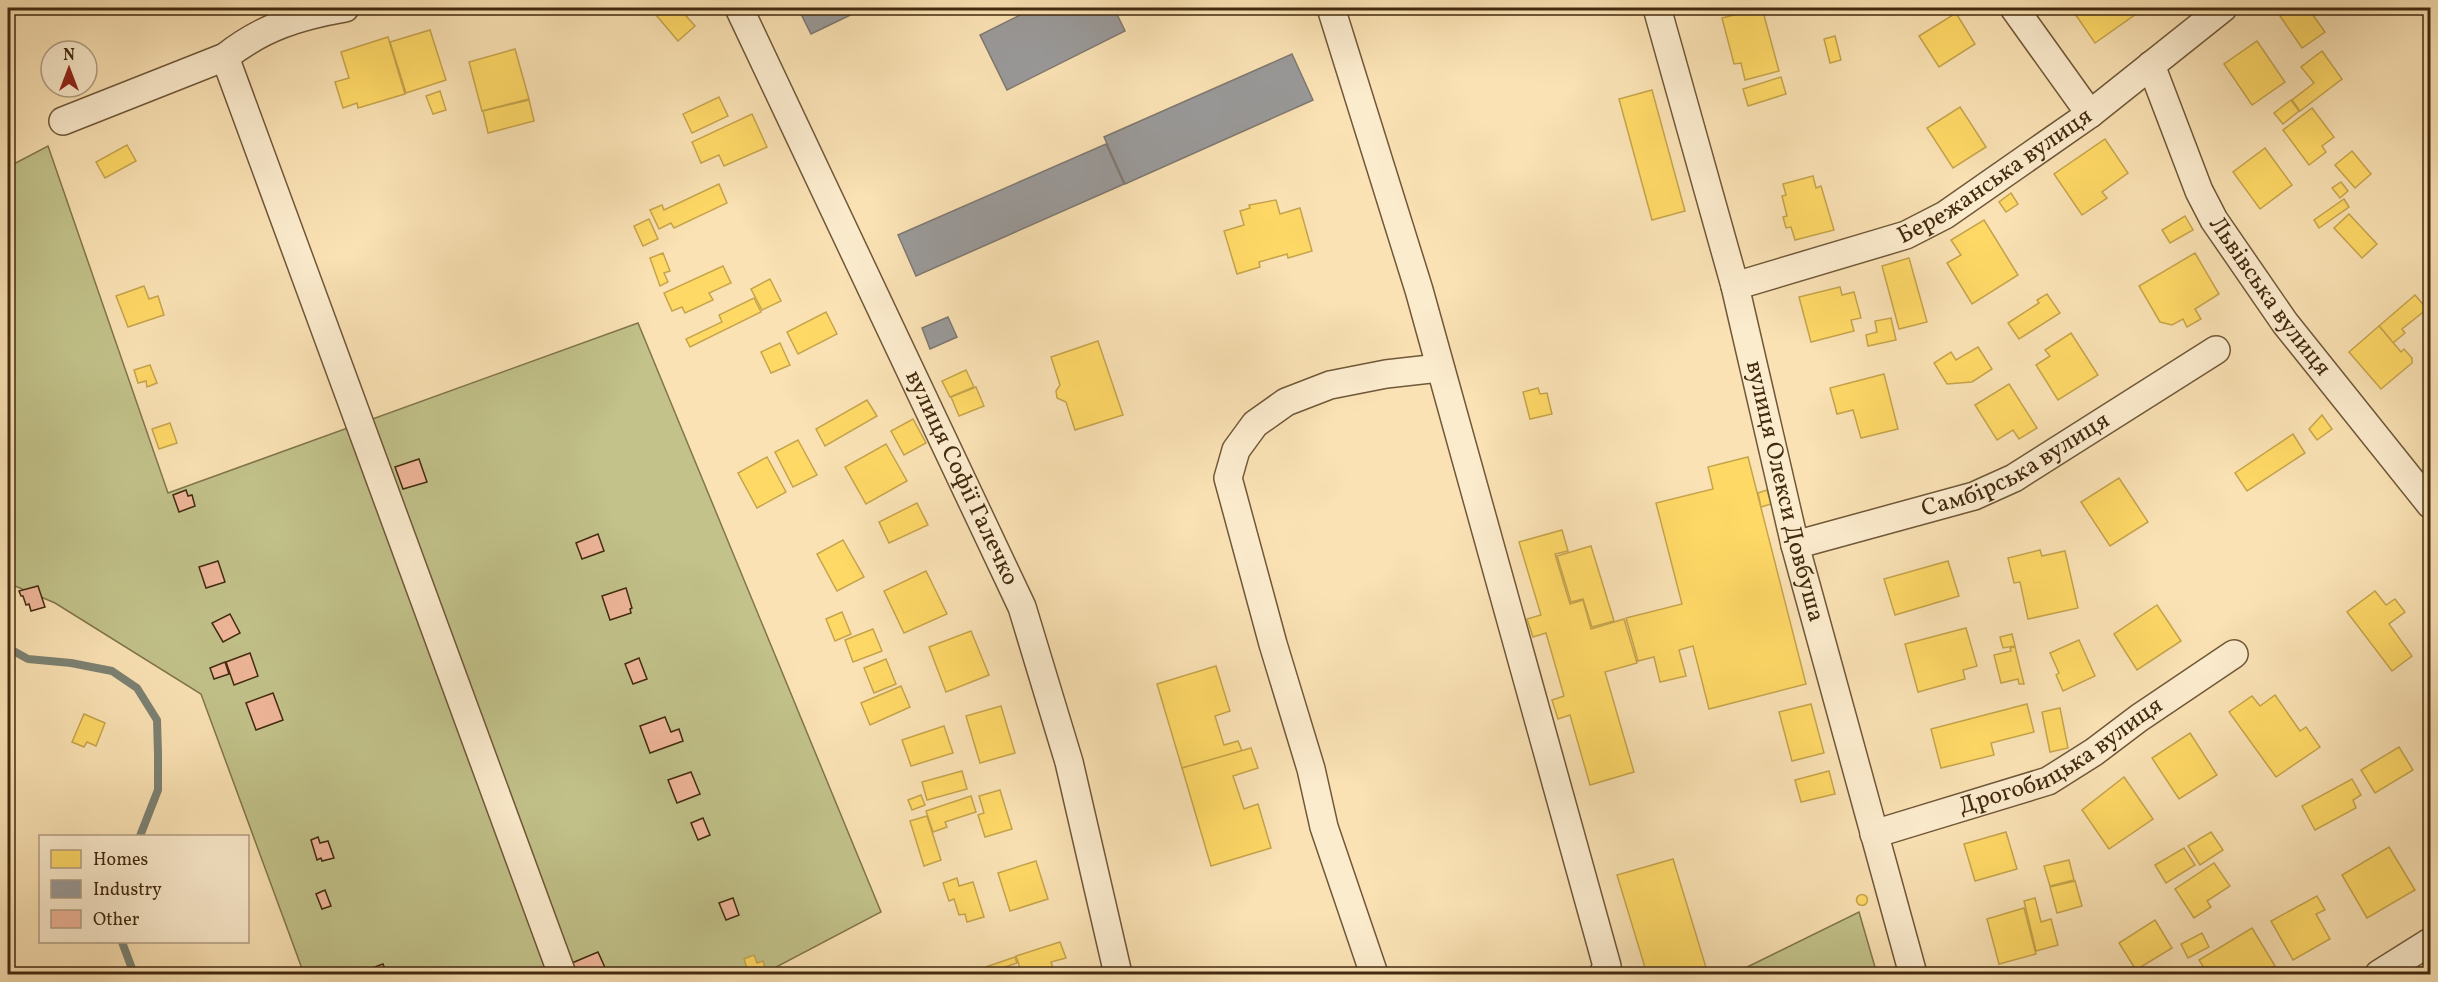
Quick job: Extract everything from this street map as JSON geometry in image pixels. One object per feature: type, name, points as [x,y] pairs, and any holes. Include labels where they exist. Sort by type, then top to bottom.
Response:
[{"type":"street","points":[[63,121],[225,57],[243,43],[267,30],[304,15],[345,8]]},
{"type":"street","name":"вулиця Софії Галечко","points":[[739,8],[1022,607],[1069,762],[1118,975]]},
{"type":"street","points":[[1331,8],[1419,290],[1607,966],[1603,975]]},
{"type":"street","name":"вулиця Олекси Довбуша","points":[[1657,8],[1735,286],[1796,544],[1912,975]]},
{"type":"street","points":[[2014,8],[2090,114]]},
{"type":"street","name":"Бережанська вулиця","points":[[1735,286],[1906,235],[1945,215],[2090,114],[2223,8]]},
{"type":"street","points":[[225,57],[562,975]]},
{"type":"street","name":"Львівська вулиця","points":[[2151,65],[2199,191],[2214,220],[2285,323],[2430,504]]},
{"type":"street","name":"Самбірська вулиця","points":[[1796,544],[1974,496],[2014,478],[2216,350]]},
{"type":"street","points":[[1374,975],[1324,827],[1311,769],[1273,644],[1228,478],[1236,450],[1256,424],[1286,402],[1330,385],[1386,374],[1439,368]]},
{"type":"street","name":"Дрогобицька вулиця","points":[[1874,834],[2048,781],[2094,752],[2139,718],[2234,654]]},
{"type":"street","points":[[2379,975],[2430,942]]},
{"type":"green space","points":[[48,146],[168,493],[638,323],[881,912],[763,974],[304,974],[201,694],[55,603],[8,583],[8,167]]},
{"type":"green space","points":[[1859,912],[1877,974],[1733,974]]},
{"type":"building: Homes","points":[[679,8],[695,26],[678,41],[651,9]]},
{"type":"building: Homes","points":[[1762,8],[1779,71],[1745,80],[1741,63],[1734,64],[1722,18]]},
{"type":"building: Homes","points":[[2071,8],[2131,8],[2136,14],[2095,43]]},
{"type":"building: Homes","points":[[2292,8],[2308,8],[2325,32],[2302,48],[2280,16]]},
{"type":"building: Homes","points":[[1956,13],[1975,44],[1939,67],[1919,36]]},
{"type":"building: Homes","points":[[430,30],[446,80],[406,93],[390,42]]},
{"type":"building: Homes","points":[[1835,36],[1841,60],[1830,63],[1824,39]]},
{"type":"building: Homes","points":[[388,37],[405,94],[358,108],[357,103],[343,108],[335,82],[349,78],[341,52]]},
{"type":"building: Homes","points":[[2257,41],[2285,82],[2252,105],[2224,64]]},
{"type":"building: Homes","points":[[515,49],[529,99],[482,111],[469,62]]},
{"type":"building: Homes","points":[[2322,51],[2342,79],[2300,111],[2292,100],[2314,83],[2301,67]]},
{"type":"building: Homes","points":[[1781,77],[1786,94],[1748,106],[1743,89]]},
{"type":"building: Homes","points":[[1652,90],[1685,211],[1652,220],[1619,99]]},
{"type":"building: Homes","points":[[440,91],[446,110],[433,114],[426,96]]},
{"type":"building: Homes","points":[[719,97],[728,116],[692,133],[683,114]]},
{"type":"building: Homes","points":[[529,100],[534,121],[488,133],[483,111]]},
{"type":"building: Homes","points":[[2291,100],[2299,111],[2283,124],[2274,113]]},
{"type":"building: Homes","points":[[1960,107],[1986,147],[1953,168],[1927,128]]},
{"type":"building: Homes","points":[[2312,108],[2334,137],[2322,146],[2326,152],[2309,165],[2283,130]]},
{"type":"building: Homes","points":[[752,114],[767,147],[724,166],[719,155],[701,163],[692,142]]},
{"type":"building: Homes","points":[[2105,139],[2128,173],[2102,192],[2107,198],[2082,215],[2054,174]]},
{"type":"building: Homes","points":[[127,145],[136,161],[105,178],[96,162]]},
{"type":"building: Homes","points":[[2265,148],[2292,185],[2260,209],[2233,172]]},
{"type":"building: Homes","points":[[2352,151],[2371,174],[2355,188],[2335,165]]},
{"type":"building: Homes","points":[[1813,176],[1816,188],[1821,186],[1834,230],[1795,240],[1791,227],[1786,228],[1783,217],[1787,216],[1782,196],[1786,195],[1783,184]]},
{"type":"building: Homes","points":[[2341,182],[2348,191],[2340,198],[2332,188]]},
{"type":"building: Homes","points":[[719,184],[727,203],[674,228],[671,223],[659,229],[650,210],[662,205],[664,210]]},
{"type":"building: Homes","points":[[2011,193],[2018,204],[2006,212],[1999,202]]},
{"type":"building: Homes","points":[[2344,199],[2349,207],[2319,228],[2314,220]]},
{"type":"building: Homes","points":[[1276,200],[1280,214],[1300,208],[1312,251],[1288,258],[1287,254],[1259,262],[1260,267],[1237,274],[1224,231],[1244,225],[1240,211],[1250,208],[1249,205]]},
{"type":"building: Homes","points":[[2349,214],[2377,244],[2362,258],[2334,228]]},
{"type":"building: Homes","points":[[2185,216],[2193,230],[2170,243],[2162,230]]},
{"type":"building: Homes","points":[[649,219],[658,239],[643,246],[634,226]]},
{"type":"building: Homes","points":[[1984,220],[2018,275],[1972,304],[1947,263],[1961,255],[1951,240]]},
{"type":"building: Homes","points":[[663,253],[670,271],[664,273],[668,282],[660,286],[650,258]]},
{"type":"building: Homes","points":[[2195,253],[2219,294],[2195,309],[2201,319],[2187,327],[2183,319],[2172,325],[2160,322],[2139,286]]},
{"type":"building: Homes","points":[[1909,258],[1927,322],[1899,329],[1882,266]]},
{"type":"building: Homes","points":[[723,266],[731,283],[709,293],[713,300],[685,313],[682,307],[672,311],[664,293]]},
{"type":"building: Homes","points":[[770,279],[781,301],[762,310],[751,289]]},
{"type":"building: Homes","points":[[144,286],[149,299],[158,296],[164,315],[128,327],[116,296]]},
{"type":"building: Homes","points":[[1840,287],[1842,295],[1854,292],[1861,318],[1851,320],[1854,331],[1811,342],[1799,297]]},
{"type":"building: Homes","points":[[2047,294],[2060,313],[2019,339],[2008,323],[2039,303],[2037,300]]},
{"type":"building: Homes","points":[[2415,295],[2427,309],[2402,329],[2405,333],[2393,343],[2379,326]]},
{"type":"building: Homes","points":[[754,298],[761,312],[690,347],[686,339],[722,322],[719,315]]},
{"type":"building: Homes","points":[[826,312],[837,334],[798,354],[787,332]]},
{"type":"building: Homes","points":[[1891,318],[1896,340],[1868,346],[1866,335],[1877,332],[1875,321]]},
{"type":"building: Homes","points":[[2379,326],[2401,352],[2404,349],[2412,358],[2412,363],[2381,389],[2349,352]]},
{"type":"building: Homes","points":[[2071,333],[2098,375],[2058,400],[2036,365],[2050,356],[2045,350]]},
{"type":"building: Homes","points":[[1098,341],[1123,415],[1075,430],[1066,402],[1057,398],[1056,391],[1060,385],[1051,357]]},
{"type":"building: Homes","points":[[780,343],[790,365],[771,373],[761,352]]},
{"type":"building: Homes","points":[[1978,347],[1992,369],[1972,382],[1947,384],[1934,363],[1951,352],[1956,360]]},
{"type":"building: Homes","points":[[150,365],[157,383],[147,387],[146,381],[138,383],[134,370]]},
{"type":"building: Homes","points":[[966,370],[974,387],[950,397],[942,381]]},
{"type":"building: Homes","points":[[1884,374],[1898,429],[1861,438],[1853,410],[1837,414],[1830,388]]},
{"type":"building: Homes","points":[[2009,384],[2037,428],[2019,439],[2013,430],[1997,440],[1975,405]]},
{"type":"building: Homes","points":[[976,387],[984,406],[959,416],[951,397]]},
{"type":"building: Homes","points":[[1538,388],[1540,394],[1547,393],[1552,414],[1530,419],[1523,392]]},
{"type":"building: Homes","points":[[867,400],[877,416],[825,446],[816,429]]},
{"type":"building: Homes","points":[[2322,415],[2332,429],[2317,440],[2309,429]]},
{"type":"building: Homes","points":[[913,419],[926,443],[904,455],[891,431]]},
{"type":"building: Homes","points":[[170,423],[177,443],[159,449],[152,429]]},
{"type":"building: Homes","points":[[2293,434],[2305,453],[2247,491],[2235,473]]},
{"type":"building: Homes","points":[[798,440],[817,475],[793,487],[775,452]]},
{"type":"building: Homes","points":[[886,444],[907,481],[866,504],[845,467]]},
{"type":"building: Homes","points":[[767,457],[786,492],[757,508],[738,473]]},
{"type":"building: Homes","points":[[1748,457],[1806,684],[1709,709],[1693,646],[1679,650],[1686,676],[1660,682],[1654,657],[1638,661],[1626,618],[1682,604],[1656,503],[1713,489],[1708,467]]},
{"type":"building: Homes","points":[[2119,478],[2148,522],[2110,546],[2081,502]]},
{"type":"building: Homes","points":[[1767,490],[1771,504],[1761,507],[1758,493]]},
{"type":"building: Homes","points":[[917,503],[928,525],[889,543],[879,522]]},
{"type":"building: Homes","points":[[1562,530],[1568,551],[1555,554],[1570,604],[1583,600],[1591,629],[1624,619],[1637,663],[1605,672],[1634,772],[1590,785],[1570,715],[1558,719],[1552,700],[1564,696],[1546,633],[1533,637],[1527,619],[1541,615],[1519,542]]},
{"type":"building: Homes","points":[[843,540],[864,577],[837,591],[817,554]]},
{"type":"building: Homes","points":[[1591,546],[1614,621],[1592,627],[1583,599],[1571,602],[1557,556]]},
{"type":"building: Homes","points":[[2040,550],[2042,556],[2065,551],[2078,608],[2028,619],[2020,582],[2014,583],[2008,558]]},
{"type":"building: Homes","points":[[1948,561],[1959,596],[1895,615],[1884,579]]},
{"type":"building: Homes","points":[[926,571],[947,614],[904,633],[884,591]]},
{"type":"building: Homes","points":[[2375,591],[2386,605],[2395,599],[2405,612],[2389,624],[2412,656],[2392,671],[2347,612]]},
{"type":"building: Homes","points":[[2157,605],[2181,641],[2137,670],[2114,634]]},
{"type":"building: Homes","points":[[842,612],[851,634],[835,641],[826,619]]},
{"type":"building: Homes","points":[[1966,628],[1977,666],[1963,670],[1965,679],[1918,692],[1905,644]]},
{"type":"building: Homes","points":[[873,629],[882,651],[853,662],[845,640]]},
{"type":"building: Homes","points":[[971,631],[989,675],[946,692],[929,647]]},
{"type":"building: Homes","points":[[2012,634],[2015,646],[2003,648],[2000,637]]},
{"type":"building: Homes","points":[[2079,640],[2095,676],[2063,691],[2056,675],[2059,673],[2050,653]]},
{"type":"building: Homes","points":[[2015,647],[2024,684],[2019,684],[2018,679],[2001,683],[1994,655],[2011,651],[2010,648]]},
{"type":"building: Homes","points":[[886,659],[896,684],[874,693],[864,668]]},
{"type":"building: Homes","points":[[1216,666],[1230,711],[1215,716],[1224,745],[1238,741],[1242,751],[1182,768],[1157,684]]},
{"type":"building: Homes","points":[[901,686],[910,707],[870,725],[861,703]]},
{"type":"building: Homes","points":[[2275,695],[2300,731],[2306,727],[2320,747],[2276,777],[2229,712],[2252,696],[2260,706]]},
{"type":"building: Homes","points":[[1811,704],[1824,753],[1792,761],[1779,712]]},
{"type":"building: Homes","points":[[2027,704],[2034,732],[1991,743],[1994,755],[1941,768],[1931,729]]},
{"type":"building: Homes","points":[[1001,706],[1015,753],[980,763],[966,716]]},
{"type":"building: Homes","points":[[2060,708],[2068,748],[2050,752],[2042,712]]},
{"type":"building: Homes","points":[[84,714],[105,723],[96,746],[87,742],[84,747],[72,742]]},
{"type":"building: Homes","points":[[944,726],[953,753],[911,766],[902,740]]},
{"type":"building: Homes","points":[[2190,733],[2217,775],[2179,799],[2152,758]]},
{"type":"building: Homes","points":[[2399,747],[2413,770],[2375,793],[2361,770]]},
{"type":"building: Homes","points":[[1251,748],[1258,768],[1233,776],[1244,809],[1258,804],[1271,848],[1211,866],[1182,768]]},
{"type":"building: Homes","points":[[962,771],[967,789],[927,800],[922,782]]},
{"type":"building: Homes","points":[[1829,771],[1835,794],[1801,802],[1795,780]]},
{"type":"building: Homes","points":[[2124,777],[2153,819],[2109,849],[2082,810]]},
{"type":"building: Homes","points":[[2352,779],[2361,795],[2353,800],[2356,808],[2315,830],[2302,806]]},
{"type":"building: Homes","points":[[1000,790],[1012,829],[985,837],[978,815],[984,813],[979,796]]},
{"type":"building: Homes","points":[[921,795],[925,805],[912,810],[908,800]]},
{"type":"building: Homes","points":[[971,796],[976,812],[945,822],[947,827],[933,832],[926,811]]},
{"type":"building: Homes","points":[[927,816],[941,860],[924,866],[910,821]]},
{"type":"building: Homes","points":[[2006,832],[2017,869],[1975,881],[1964,844]]},
{"type":"building: Homes","points":[[2211,832],[2223,850],[2200,865],[2188,846]]},
{"type":"building: Homes","points":[[2389,847],[2415,890],[2367,918],[2342,875]]},
{"type":"building: Homes","points":[[2184,848],[2195,865],[2166,883],[2155,865]]},
{"type":"building: Homes","points":[[1673,859],[1708,974],[1647,974],[1617,875]]},
{"type":"building: Homes","points":[[2069,860],[2074,880],[2050,886],[2044,866]]},
{"type":"building: Homes","points":[[1036,861],[1048,899],[1010,911],[998,873]]},
{"type":"building: Homes","points":[[2214,863],[2230,886],[2207,901],[2211,907],[2194,918],[2175,889]]},
{"type":"building: Homes","points":[[957,878],[959,886],[973,882],[984,917],[967,922],[965,914],[959,915],[954,899],[949,901],[943,883]]},
{"type":"building: Homes","points":[[2075,881],[2082,906],[2057,913],[2050,887]]},
{"type":"building: Homes","points":[[1862,894],[1868,900],[1862,906],[1856,900]]},
{"type":"building: Homes","points":[[2317,896],[2325,910],[2316,914],[2330,939],[2293,960],[2271,921]]},
{"type":"building: Homes","points":[[2035,898],[2041,922],[2051,919],[2058,945],[2036,951],[2024,901]]},
{"type":"building: Homes","points":[[2024,908],[2036,954],[1999,964],[1987,919]]},
{"type":"building: Homes","points":[[2155,920],[2172,948],[2136,970],[2119,943]]},
{"type":"building: Homes","points":[[2252,928],[2275,966],[2261,974],[2208,974],[2199,960]]},
{"type":"building: Homes","points":[[2202,933],[2209,947],[2188,958],[2181,944]]},
{"type":"building: Homes","points":[[1060,942],[1066,958],[1051,962],[1055,974],[1022,974],[1016,956]]},
{"type":"building: Homes","points":[[754,955],[757,963],[763,961],[767,974],[749,974],[744,959]]},
{"type":"building: Homes","points":[[1015,957],[1017,963],[990,972],[991,974],[978,974],[977,970]]},
{"type":"building: Industry","points":[[798,8],[865,8],[811,34]]},
{"type":"building: Industry","points":[[1034,8],[1114,8],[1125,31],[1007,90],[980,35]]},
{"type":"building: Industry","points":[[1292,54],[1313,100],[1125,184],[1104,137]]},
{"type":"building: Industry","points":[[1106,144],[1124,184],[916,276],[898,235]]},
{"type":"building: Industry","points":[[948,317],[957,337],[930,349],[922,328]]},
{"type":"building: Other","points":[[419,459],[427,482],[403,489],[395,467]]},
{"type":"building: Other","points":[[186,490],[188,496],[192,495],[195,506],[179,512],[173,495]]},
{"type":"building: Other","points":[[598,534],[604,551],[582,559],[576,543]]},
{"type":"building: Other","points":[[218,561],[225,582],[206,588],[199,567]]},
{"type":"building: Other","points":[[38,586],[45,607],[31,611],[29,604],[26,605],[19,591]]},
{"type":"building: Other","points":[[626,588],[632,608],[631,613],[610,620],[602,596]]},
{"type":"building: Other","points":[[230,614],[240,633],[223,642],[212,623]]},
{"type":"building: Other","points":[[250,653],[258,676],[234,685],[226,662]]},
{"type":"building: Other","points":[[639,658],[647,679],[633,684],[625,664]]},
{"type":"building: Other","points":[[225,662],[229,674],[214,679],[210,668]]},
{"type":"building: Other","points":[[273,693],[283,720],[256,730],[246,703]]},
{"type":"building: Other","points":[[665,717],[671,732],[679,729],[683,741],[650,753],[640,726]]},
{"type":"building: Other","points":[[691,772],[700,794],[677,803],[668,780]]},
{"type":"building: Other","points":[[703,818],[710,835],[698,840],[691,823]]},
{"type":"building: Other","points":[[318,837],[320,843],[328,841],[334,858],[317,860],[311,840]]},
{"type":"building: Other","points":[[325,890],[331,906],[322,909],[316,894]]},
{"type":"building: Other","points":[[733,898],[739,915],[726,920],[719,903]]},
{"type":"building: Other","points":[[598,952],[607,972],[577,974],[572,963]]},
{"type":"building: Other","points":[[383,964],[387,974],[365,974],[364,971]]},
{"type":"waterway","points":[[8,648],[28,659],[71,663],[112,671],[137,688],[157,720],[158,754],[158,790],[140,835]]},
{"type":"waterway","points":[[122,943],[134,974]]}]
